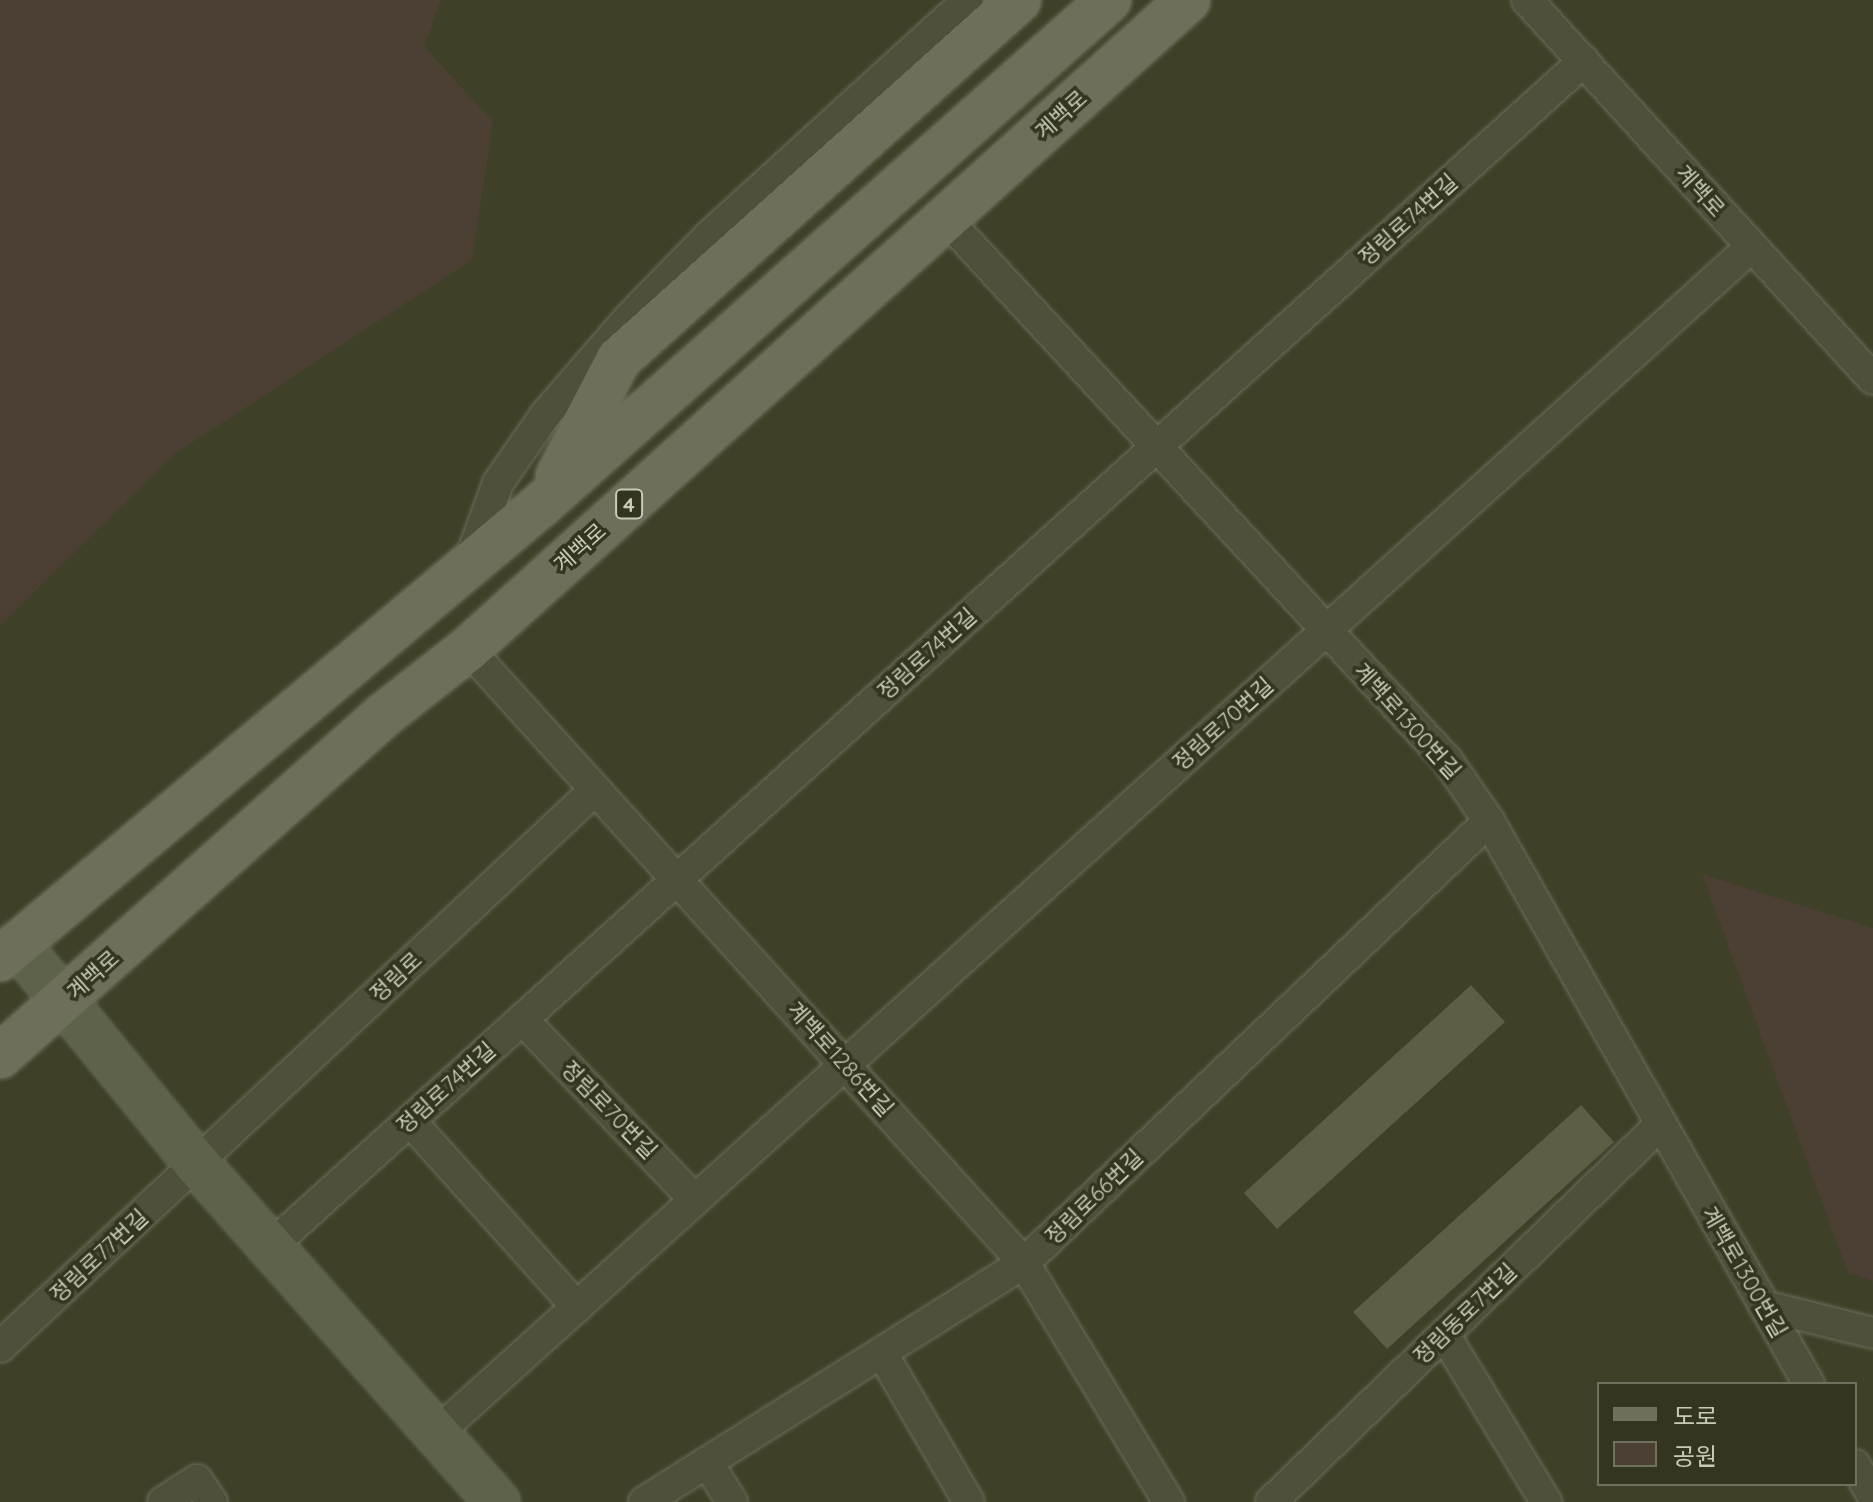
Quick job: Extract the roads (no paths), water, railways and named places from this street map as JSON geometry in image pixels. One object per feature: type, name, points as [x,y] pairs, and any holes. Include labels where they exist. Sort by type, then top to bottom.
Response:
[{"type":"main road","points":[[543,503],[619,359],[973,11],[1019,0]]},
{"type":"main road","points":[[497,1502],[439,1431],[198,1165],[63,1002],[8,951],[470,560],[543,503],[1109,0]]},
{"type":"main road","name":"계백로","points":[[0,1056],[385,714],[468,649],[1188,0]]},
{"type":"street","name":"계백로","points":[[1527,0],[1750,248],[1873,379]]},
{"type":"street","points":[[470,560],[498,483],[546,414],[630,317],[709,236],[973,11]]},
{"type":"street","name":"정림로74번길","points":[[270,1247],[1584,61]]},
{"type":"street","name":"계백로1300번길","points":[[946,219],[1447,760],[1489,821],[1659,1126],[1808,1382]]},
{"type":"street","name":"정림로70번길","points":[[439,1431],[1750,248]]},
{"type":"street","name":"계백로1286번길","points":[[468,649],[1024,1263],[1169,1502]]},
{"type":"street","name":"정림로","points":[[198,1165],[595,790]]},
{"type":"street","name":"정림로66번길","points":[[644,1502],[883,1355],[1024,1263],[1489,821]]},
{"type":"street","name":"정림로70번길","points":[[522,1019],[695,1200]]},
{"type":"street","points":[[410,1121],[577,1307]]},
{"type":"street","name":"정림동로7번길","points":[[1271,1502],[1659,1126]]},
{"type":"street","name":"정림로77번길","points":[[0,1347],[198,1165]]},
{"type":"street","points":[[1764,1306],[1873,1333]]},
{"type":"street","points":[[1444,1334],[1546,1502]]},
{"type":"street","points":[[883,1355],[969,1502]]},
{"type":"street","points":[[707,1462],[732,1502]]},
{"type":"street","points":[[1857,1468],[1873,1496]]},
{"type":"street","points":[[163,1502],[197,1480],[212,1502]]}]
